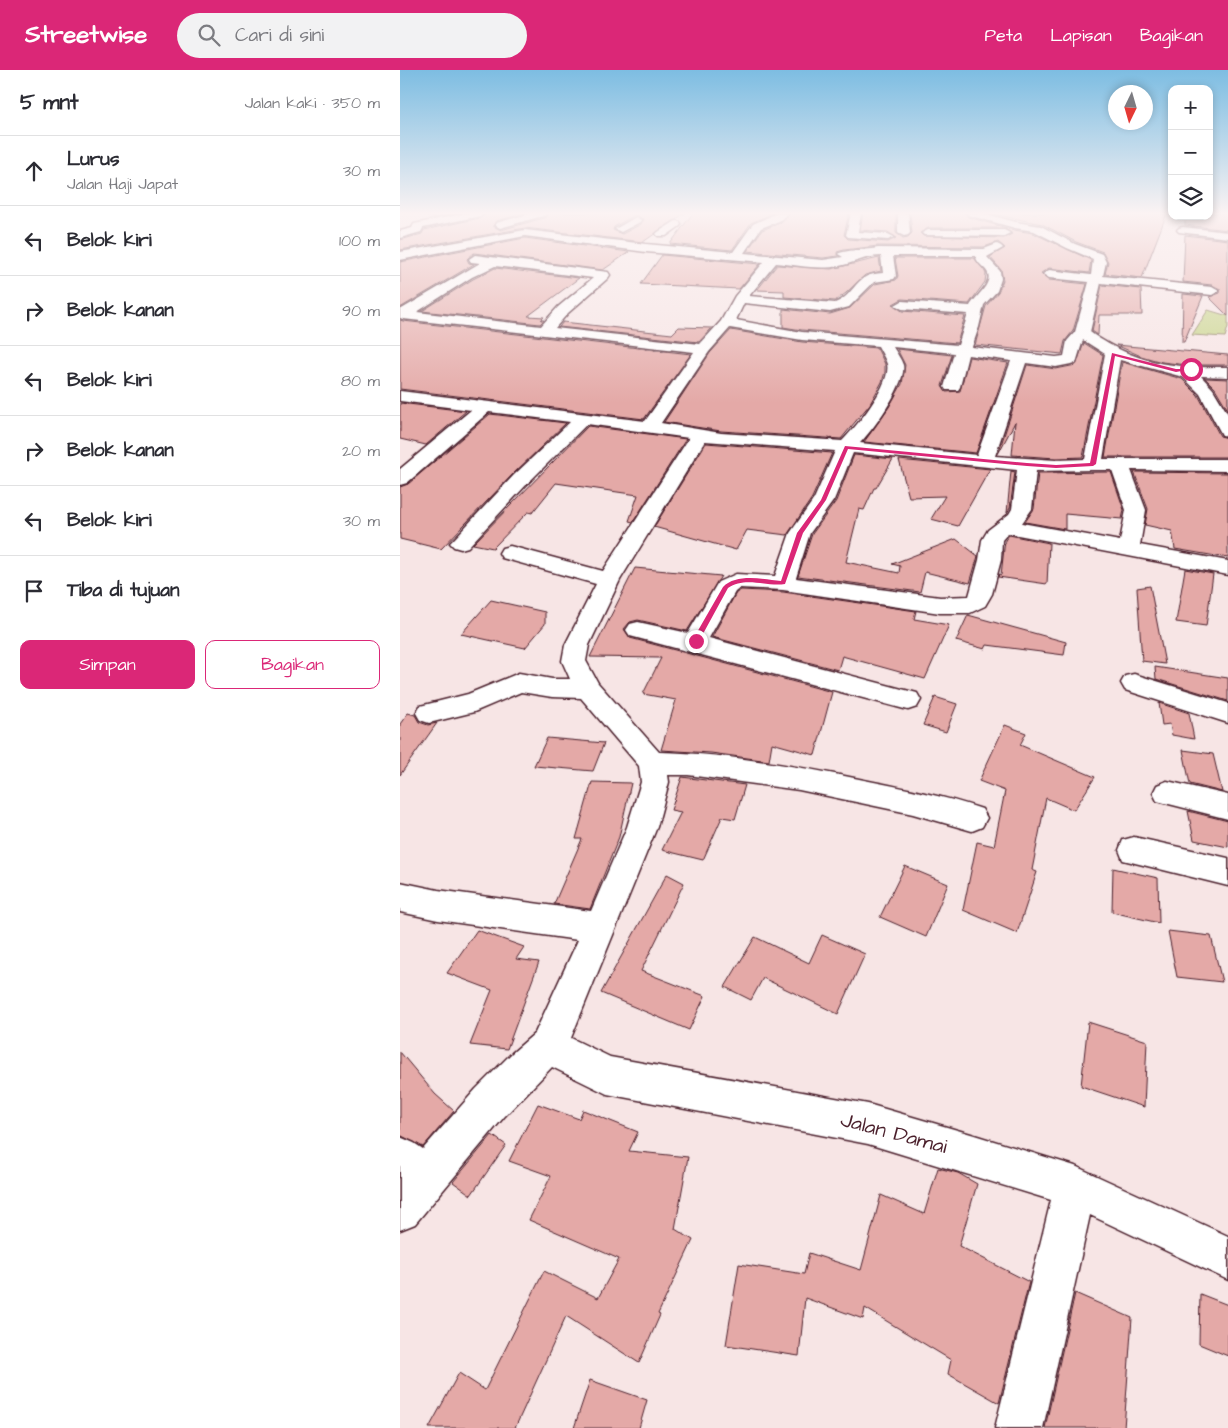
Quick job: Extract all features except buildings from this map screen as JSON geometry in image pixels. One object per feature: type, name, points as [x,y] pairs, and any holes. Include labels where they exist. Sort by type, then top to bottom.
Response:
[{"type":"street","points":[[401,314],[464,276]]},
{"type":"street","points":[[544,330],[563,310],[604,276]]},
{"type":"street","points":[[650,427],[704,349],[727,323],[740,299],[759,276]]},
{"type":"street","points":[[740,299],[830,308],[840,307],[847,304],[868,280],[887,276]]},
{"type":"street","points":[[952,387],[958,362],[976,310],[982,298],[990,291],[995,276]]},
{"type":"street","points":[[1071,276],[1212,291]]},
{"type":"street","points":[[727,323],[802,336],[929,344],[1020,358],[1068,362],[1071,360],[1074,340],[1082,333],[1096,279]]},
{"type":"street","points":[[902,305],[976,310]]},
{"type":"street","points":[[401,314],[704,349]]},
{"type":"street","points":[[1082,333],[1113,354],[1176,370],[1189,374],[1198,380],[1221,405],[1228,431]]},
{"type":"street","points":[[783,583],[800,533],[824,500],[846,447],[861,432],[877,410],[896,373],[893,361],[883,342]]},
{"type":"street","points":[[1093,464],[1113,354]]},
{"type":"street","points":[[984,460],[1004,396],[1020,358]]},
{"type":"street","points":[[1176,370],[1191,369],[1228,372]]},
{"type":"street","points":[[400,396],[700,435],[1027,465],[1228,464]]},
{"type":"street","points":[[400,479],[484,407]]},
{"type":"street","points":[[461,543],[521,479],[583,419]]},
{"type":"street","points":[[400,1209],[413,1167],[496,1097],[525,1066],[548,1046],[569,1002],[642,827],[655,782],[652,763],[588,688],[574,661],[577,645],[609,580],[700,435]]},
{"type":"street","points":[[1118,464],[1136,510],[1129,549]]},
{"type":"street","points":[[694,643],[726,587],[745,580],[783,583],[940,606],[970,605],[977,601],[981,594],[992,540],[1003,526],[1016,518],[1022,508],[1027,465]]},
{"type":"street","points":[[1003,526],[1228,568]]},
{"type":"street","points":[[510,553],[609,580]]},
{"type":"street","points":[[638,630],[908,700]]},
{"type":"street","points":[[429,713],[467,705],[519,682],[552,688],[588,688]]},
{"type":"street","points":[[1134,683],[1228,713]]},
{"type":"street","points":[[652,763],[688,764],[799,778],[913,802],[972,818]]},
{"type":"street","points":[[1167,793],[1228,807]]},
{"type":"street","points":[[1134,850],[1228,872]]},
{"type":"street","points":[[400,897],[438,905],[600,928]]},
{"type":"street","name":"Jalan Damai","points":[[548,1046],[607,1075],[868,1124],[1075,1187],[1228,1258]]},
{"type":"street","points":[[1019,1428],[1075,1187]]},
{"type":"green space","points":[[1208,310],[1228,316],[1228,327],[1225,337],[1192,335]]},
{"type":"route","points":[[696,641],[726,587],[730,584],[745,580],[783,583],[800,533],[824,500],[846,447],[1027,465],[1093,464],[1113,354],[1176,370],[1191,369]]}]
